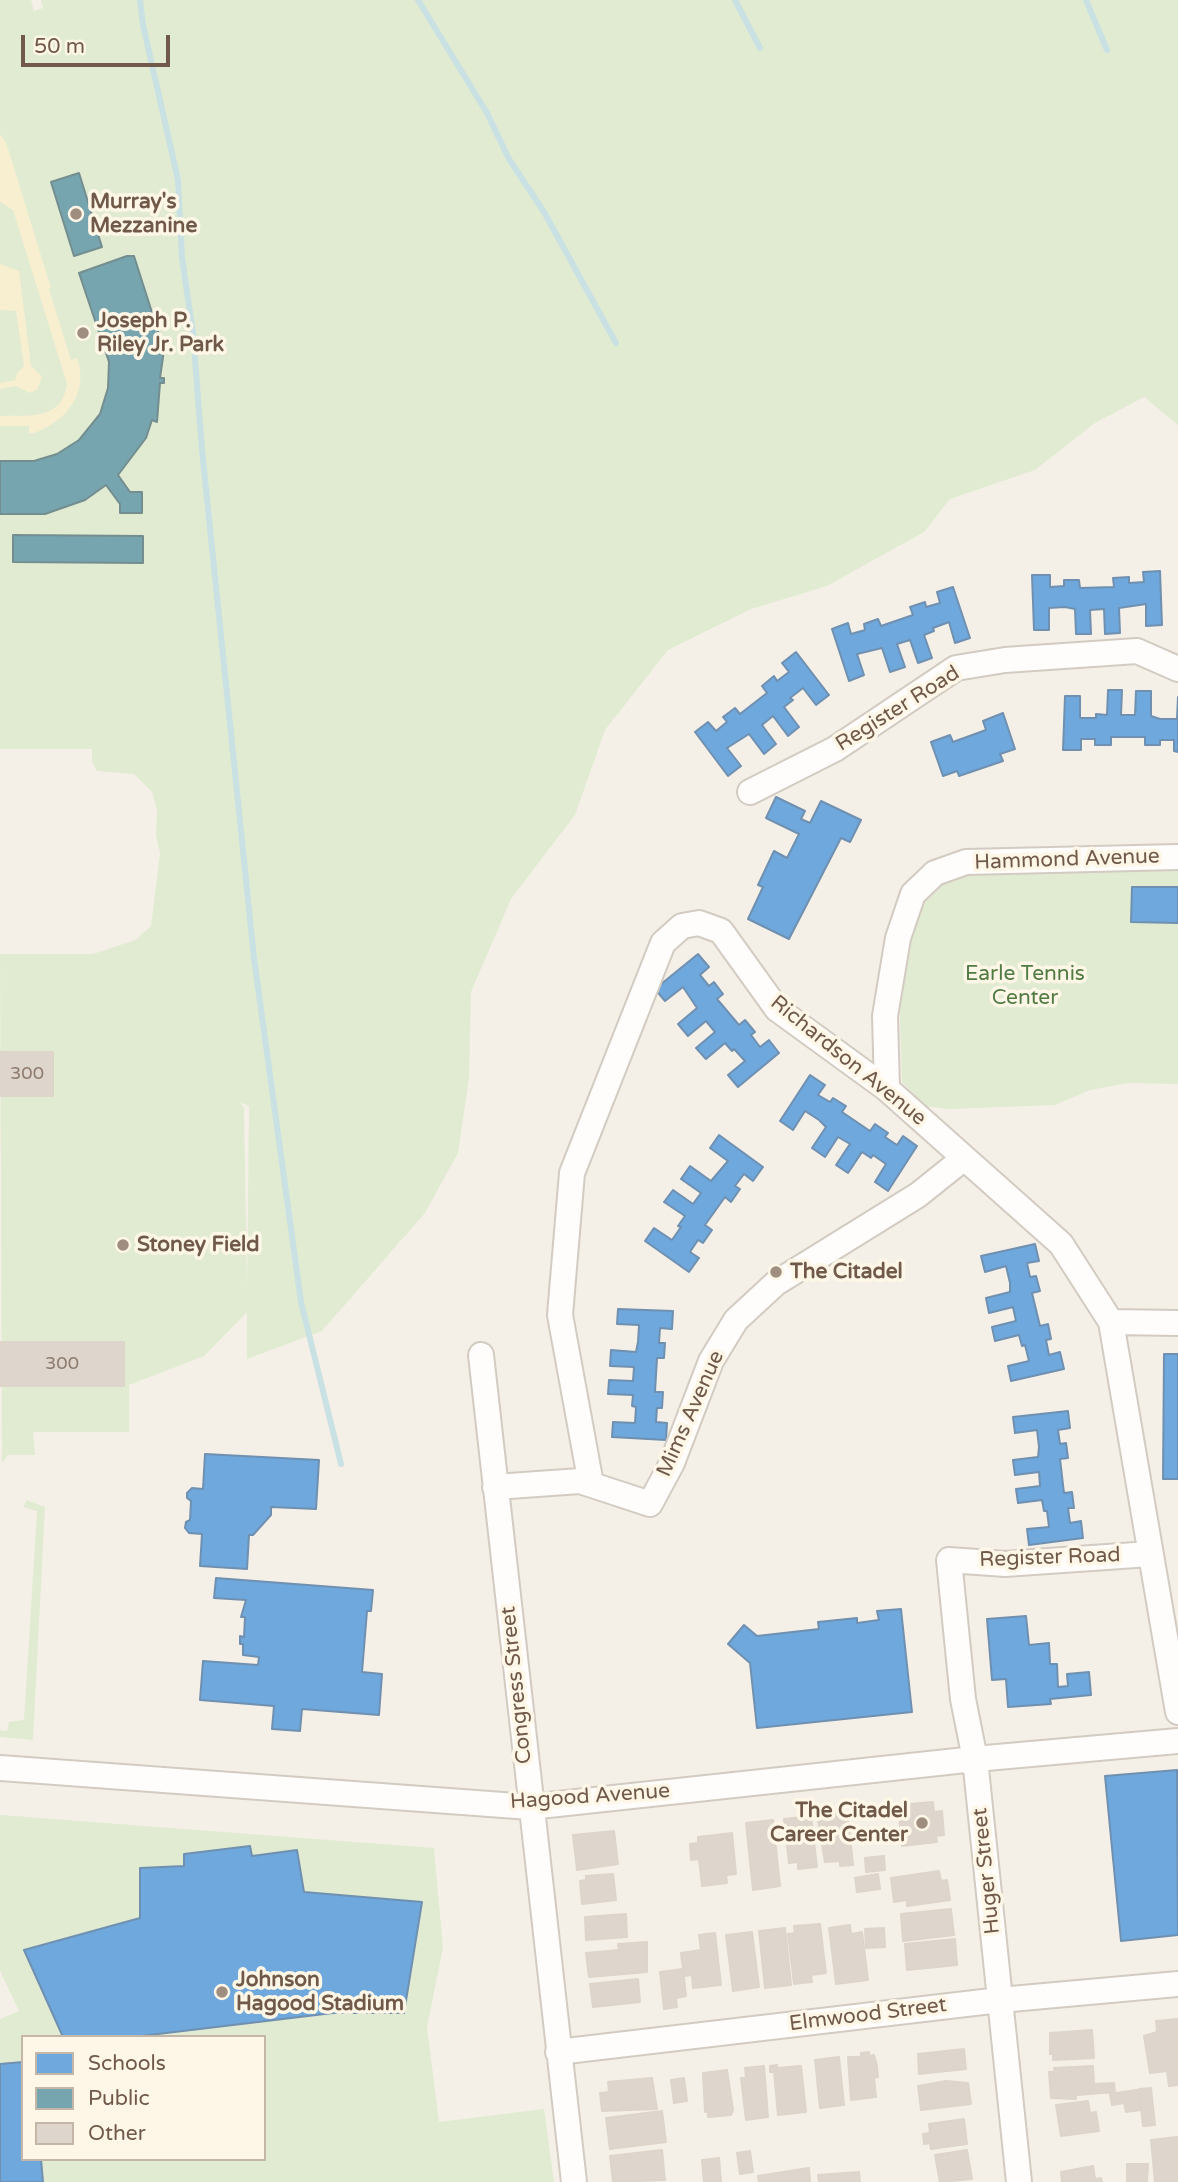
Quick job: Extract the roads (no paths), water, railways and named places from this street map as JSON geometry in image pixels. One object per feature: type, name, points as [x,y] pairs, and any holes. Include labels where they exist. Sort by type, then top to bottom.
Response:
[{"type":"street","name":"Register Road","points":[[750,792],[835,749],[956,668],[1005,660],[1137,651],[1178,669]]},
{"type":"street","name":"Hammond Avenue","points":[[887,1089],[885,1016],[898,938],[913,894],[935,873],[966,862],[1178,857]]},
{"type":"street","name":"Richardson Avenue","points":[[591,1483],[560,1315],[572,1173],[663,943],[682,926],[699,923],[721,931],[777,1009],[887,1089],[1061,1244],[1111,1322],[1178,1712]]},
{"type":"street","name":"Mims Avenue","points":[[495,1487],[561,1481],[591,1483],[650,1504],[672,1463],[711,1361],[736,1320],[776,1283],[929,1186],[963,1159]]},
{"type":"street","points":[[1111,1322],[1178,1323]]},
{"type":"street","name":"Congress Street","points":[[481,1355],[574,2182]]},
{"type":"street","name":"Register Road","points":[[949,1560],[1006,1564],[1150,1554]]},
{"type":"street","name":"Huger Street","points":[[949,1560],[963,1699],[975,1759],[1019,2182]]},
{"type":"street","name":"Hagood Avenue","points":[[0,1768],[530,1807],[975,1759],[1178,1741]]},
{"type":"street","name":"Elmwood Street","points":[[558,2052],[1000,2000],[1178,1984]]},
{"type":"waterway","points":[[140,0],[143,25],[178,180],[182,258],[193,333],[202,450],[254,958],[301,1302],[341,1464]]},
{"type":"waterway","points":[[418,0],[487,113],[509,159],[544,212],[616,343]]},
{"type":"waterway","points":[[735,0],[760,48]]},
{"type":"waterway","points":[[1086,0],[1107,50]]},
{"type":"place","name":"Murray's Mezzanine","points":[[76,214]]},
{"type":"place","name":"Joseph P. Riley Jr. Park","points":[[83,333]]},
{"type":"place","name":"Stoney Field","points":[[123,1245]]},
{"type":"place","name":"The Citadel","points":[[776,1272]]},
{"type":"place","name":"The Citadel Career Center","points":[[922,1823]]},
{"type":"place","name":"Johnson Hagood Stadium","points":[[222,1992]]},
{"type":"park label","name":"Earle Tennis Center","points":[[1025,986]]}]
